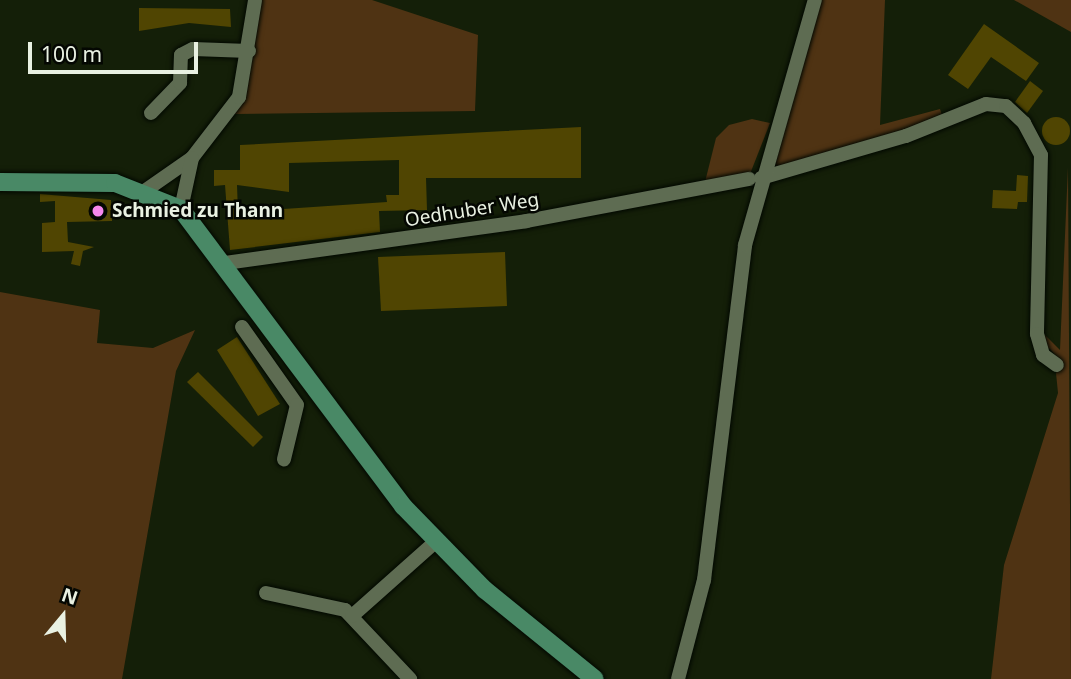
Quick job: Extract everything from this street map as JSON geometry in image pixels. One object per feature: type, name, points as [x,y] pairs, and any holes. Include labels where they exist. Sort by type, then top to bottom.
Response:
[{"type":"main road","points":[[0,182],[106,182],[146,190],[181,209],[225,262],[286,349],[435,542],[595,679]]},
{"type":"street","points":[[146,190],[192,159],[239,97],[249,51],[255,0]]},
{"type":"street","points":[[688,679],[688,658],[713,514],[732,319],[755,179],[815,0]]},
{"type":"street","points":[[151,113],[180,83],[181,55],[193,49],[249,51]]},
{"type":"street","name":"Oedhuber Weg","points":[[225,262],[408,240],[755,179],[906,136],[986,104],[1006,106],[1024,123],[1041,155],[1037,334],[1043,355],[1057,365]]},
{"type":"street","points":[[181,209],[192,159]]},
{"type":"street","points":[[242,327],[269,361],[297,405],[284,459]]},
{"type":"street","points":[[269,361],[286,349]]},
{"type":"street","points":[[352,616],[435,542]]},
{"type":"street","points":[[266,593],[306,597],[352,616],[410,679]]},
{"type":"street","points":[[678,679],[688,658]]},
{"type":"shaded area","points":[[260,0],[372,0],[478,35],[475,111],[234,114],[249,80]]},
{"type":"shaded area","points":[[821,0],[885,0],[880,125],[940,109],[943,118],[780,169],[775,165]]},
{"type":"shaded area","points":[[1014,0],[1071,0],[1071,32]]},
{"type":"shaded area","points":[[752,119],[770,123],[750,174],[704,186],[716,138],[729,125]]},
{"type":"shaded area","points":[[1068,167],[1071,679],[991,679],[1004,565],[1058,393],[1056,373],[1062,362],[1049,348],[1046,352],[1041,331],[1060,350]]},
{"type":"shaded area","points":[[0,292],[100,310],[97,343],[153,348],[195,330],[176,371],[122,679],[0,679]]},
{"type":"building","points":[[139,8],[230,9],[231,27],[189,23],[139,31]]},
{"type":"building","points":[[984,24],[1039,63],[1026,81],[991,57],[968,89],[948,75]]},
{"type":"building","points":[[1030,81],[1043,91],[1027,113],[1015,102]]},
{"type":"building","points":[[1056,117],[1066,121],[1070,131],[1066,141],[1056,145],[1046,141],[1042,131],[1046,121]]},
{"type":"building","points":[[581,127],[581,178],[426,178],[427,210],[379,211],[380,232],[230,250],[225,185],[214,186],[214,170],[240,170],[240,145]],"holes":[[[399,160],[399,195],[386,195],[387,202],[238,212],[237,185],[289,192],[289,163]]]},
{"type":"building","points":[[1017,175],[1028,176],[1027,202],[1018,202],[1017,209],[992,208],[993,190],[1016,191]]},
{"type":"building","points":[[40,194],[111,200],[112,221],[67,222],[68,242],[94,247],[83,251],[80,266],[71,264],[74,251],[42,252],[42,223],[55,222],[55,201],[40,202]]},
{"type":"building","points":[[505,252],[507,306],[381,311],[378,257]]},
{"type":"building","points":[[237,337],[280,404],[258,416],[217,350]]},
{"type":"building","points":[[198,372],[263,437],[253,447],[187,382]]},
{"type":"place","name":"Schmied zu Thann","points":[[98,211]]}]
